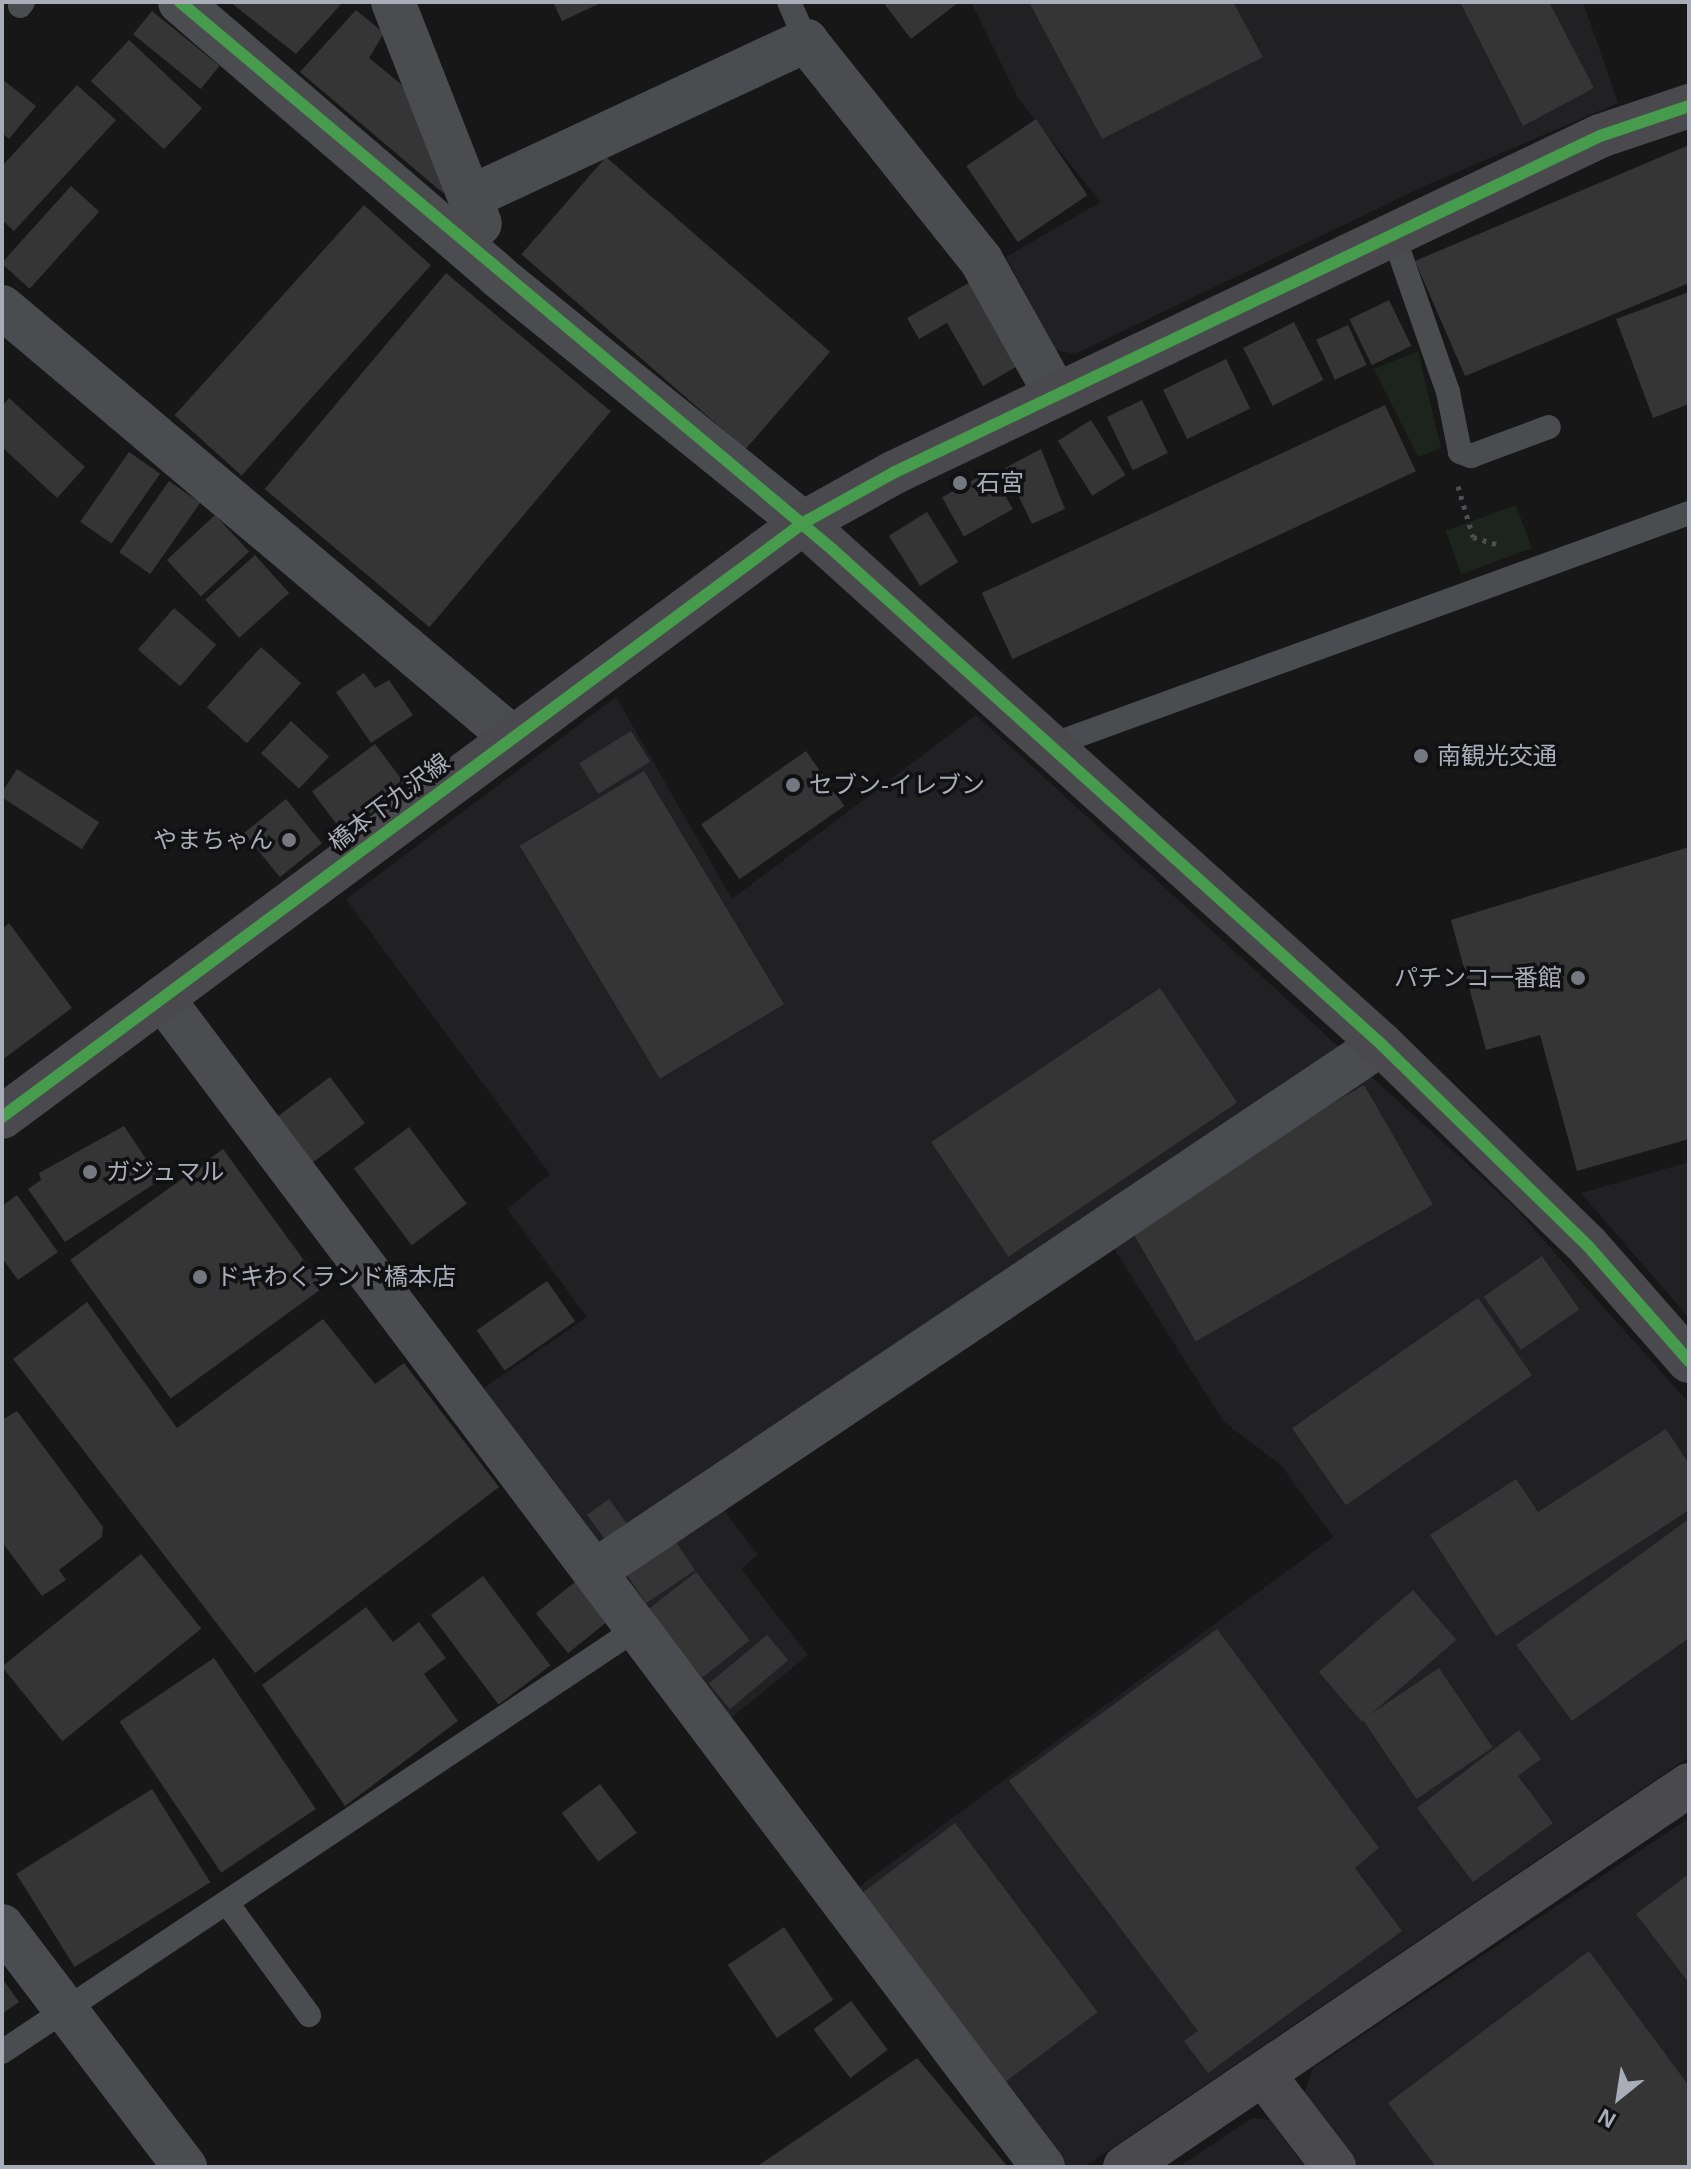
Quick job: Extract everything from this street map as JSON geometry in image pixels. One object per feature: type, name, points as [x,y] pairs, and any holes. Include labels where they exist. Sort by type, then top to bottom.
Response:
[{"type":"street","points":[[180,2],[498,276],[803,523],[1381,1044],[1588,1246],[1689,1361]]},
{"type":"street","points":[[393,2],[471,197],[498,276]]},
{"type":"street","points":[[471,197],[806,41],[981,260],[1056,395]]},
{"type":"street","name":"橋本下九沢線","points":[[2,1117],[803,523],[1056,395],[1600,136],[1689,106]]},
{"type":"street","points":[[2,307],[513,738]]},
{"type":"street","points":[[162,998],[1043,2167]]},
{"type":"street","points":[[595,1571],[1381,1044]]},
{"type":"street","points":[[1125,2167],[1689,1785]]},
{"type":"street","points":[[2,1926],[185,2167]]},
{"type":"street","points":[[1263,2074],[1334,2167]]},
{"type":"lane","points":[[789,2],[806,41]]},
{"type":"lane","points":[[1393,234],[1448,392],[1460,452],[1471,456],[1549,427]]},
{"type":"lane","points":[[1049,746],[1516,572],[1689,513]]},
{"type":"lane","points":[[2,2052],[636,1629]]},
{"type":"lane","points":[[227,1903],[309,2015]]},
{"type":"path","points":[[1460,452],[1451,461],[1473,537],[1509,551],[1516,572]]},
{"type":"shaded area","points":[[971,2],[1583,2],[1618,103],[1429,184],[1075,354],[1055,350],[1006,257],[1100,202],[1018,98]]},
{"type":"shaded area","points":[[1418,351],[1441,448],[1418,457],[1374,369]]},
{"type":"shaded area","points":[[1516,505],[1532,548],[1461,574],[1446,531]]},
{"type":"shaded area","points":[[616,697],[732,899],[976,715],[1514,1207],[1689,1403],[1689,1757],[1084,2167],[1059,2167],[852,1892],[1333,1537],[1281,1465],[1224,1422],[1111,1244],[705,1485],[758,1555],[741,1569],[808,1655],[726,1722],[481,1390],[587,1317],[507,1209],[550,1174],[346,899]]},
{"type":"shaded area","points":[[1689,1162],[1689,1318],[1581,1193]]},
{"type":"shaded area","points":[[1689,1818],[1689,2167],[1359,2167],[1304,2094],[1313,2068]]},
{"type":"shaded area","points":[[1252,2118],[1270,2120],[1305,2167],[1179,2167]]},
{"type":"building","points":[[230,2],[343,2],[296,54]]},
{"type":"building","points":[[553,2],[603,2],[562,21]]},
{"type":"building","points":[[883,2],[959,2],[911,39]]},
{"type":"building","points":[[1029,2],[1233,2],[1263,57],[1102,139]]},
{"type":"building","points":[[1460,2],[1549,2],[1594,88],[1523,126]]},
{"type":"building","points":[[356,10],[384,33],[369,58],[412,93],[453,182],[443,193],[300,72]]},
{"type":"building","points":[[152,11],[220,66],[201,89],[133,34]]},
{"type":"building","points":[[129,40],[202,108],[164,149],[91,81]]},
{"type":"building","points":[[2,79],[36,106],[9,139],[2,133]]},
{"type":"building","points":[[77,85],[116,120],[14,231],[2,220],[2,166]]},
{"type":"building","points":[[1036,119],[1087,195],[1018,242],[966,166]]},
{"type":"building","points":[[1689,145],[1689,283],[1465,376],[1415,261]]},
{"type":"building","points":[[606,157],[830,352],[746,449],[521,254]]},
{"type":"building","points":[[71,186],[99,211],[30,289],[2,263]]},
{"type":"building","points":[[364,205],[431,265],[242,476],[175,415]]},
{"type":"building","points":[[446,273],[611,411],[429,627],[265,489]]},
{"type":"building","points":[[974,280],[1021,364],[983,386],[947,323],[919,339],[907,318]]},
{"type":"building","points":[[1689,292],[1689,404],[1653,418],[1616,319]]},
{"type":"building","points":[[1389,300],[1411,346],[1372,365],[1349,319]]},
{"type":"building","points":[[1294,322],[1324,380],[1273,406],[1243,348]]},
{"type":"building","points":[[1348,325],[1367,365],[1335,380],[1316,340]]},
{"type":"building","points":[[1226,359],[1250,408],[1187,439],[1163,390]]},
{"type":"building","points":[[9,398],[85,467],[57,498],[2,447],[2,406]]},
{"type":"building","points":[[1142,400],[1168,453],[1133,470],[1107,417]]},
{"type":"building","points":[[1385,405],[1416,471],[1013,659],[982,593]]},
{"type":"building","points":[[1091,420],[1125,475],[1092,496],[1058,441]]},
{"type":"building","points":[[1041,449],[1065,509],[1032,524],[1005,468]]},
{"type":"building","points":[[129,452],[160,474],[111,543],[80,522]]},
{"type":"building","points":[[991,470],[1013,509],[964,537],[942,497]]},
{"type":"building","points":[[169,481],[200,503],[150,574],[119,552]]},
{"type":"building","points":[[927,512],[958,562],[920,586],[889,536]]},
{"type":"building","points":[[215,515],[249,552],[201,597],[167,560]]},
{"type":"building","points":[[255,555],[289,593],[239,638],[205,600]]},
{"type":"building","points":[[174,608],[216,645],[180,686],[138,650]]},
{"type":"building","points":[[261,647],[301,683],[247,743],[207,707]]},
{"type":"building","points":[[364,673],[375,688],[389,680],[413,715],[371,743],[336,692]]},
{"type":"building","points":[[291,721],[329,756],[299,789],[261,753]]},
{"type":"building","points":[[631,731],[650,762],[598,794],[579,763]]},
{"type":"building","points":[[375,744],[407,786],[344,834],[312,792]]},
{"type":"building","points":[[806,751],[844,806],[740,879],[701,824]]},
{"type":"building","points":[[17,769],[99,822],[82,849],[2,797],[2,792]]},
{"type":"building","points":[[644,771],[784,1004],[660,1079],[520,846]]},
{"type":"building","points":[[286,799],[322,843],[280,877],[244,833]]},
{"type":"building","name":"パチンコ一番館","points":[[1689,847],[1689,1139],[1577,1171],[1540,1035],[1486,1050],[1451,920]]},
{"type":"building","points":[[9,923],[72,1008],[2,1060],[2,929]]},
{"type":"building","points":[[1160,988],[1237,1102],[1008,1257],[931,1142]]},
{"type":"building","points":[[330,1077],[365,1123],[312,1163],[277,1117]]},
{"type":"building","points":[[1364,1085],[1433,1205],[1196,1342],[1127,1222]]},
{"type":"building","points":[[124,1126],[160,1180],[65,1242],[28,1189],[41,1180],[39,1173]]},
{"type":"building","points":[[409,1127],[467,1204],[412,1245],[354,1169]]},
{"type":"building","name":"ドキわくランド橋本店","points":[[223,1149],[324,1287],[171,1398],[70,1260]]},
{"type":"building","points":[[17,1195],[58,1252],[18,1280],[2,1258],[2,1206]]},
{"type":"building","points":[[1542,1256],[1579,1309],[1521,1350],[1484,1297]]},
{"type":"building","points":[[547,1281],[575,1321],[505,1370],[477,1330]]},
{"type":"building","points":[[1478,1298],[1532,1375],[1346,1505],[1292,1428]]},
{"type":"building","points":[[87,1302],[177,1428],[323,1319],[375,1384],[404,1363],[499,1487],[255,1673],[13,1359]]},
{"type":"building","points":[[17,1411],[103,1527],[102,1537],[59,1570],[66,1580],[42,1596],[2,1542],[2,1420]]},
{"type":"building","points":[[1666,1429],[1689,1464],[1689,1510],[1496,1636],[1430,1535],[1516,1479],[1538,1512]]},
{"type":"building","points":[[609,1499],[629,1527],[607,1542],[587,1515]]},
{"type":"building","points":[[1689,1519],[1689,1638],[1572,1721],[1516,1645]]},
{"type":"building","points":[[676,1542],[695,1570],[646,1603],[627,1575]]},
{"type":"building","points":[[141,1554],[201,1629],[62,1741],[2,1667]]},
{"type":"building","points":[[696,1572],[750,1641],[702,1677],[649,1609]]},
{"type":"building","points":[[483,1576],[550,1665],[498,1705],[431,1615]]},
{"type":"building","points":[[581,1577],[613,1617],[568,1653],[536,1614]]},
{"type":"building","points":[[1413,1590],[1456,1640],[1362,1722],[1319,1672]]},
{"type":"building","points":[[366,1607],[393,1642],[419,1622],[446,1658],[424,1674],[458,1721],[345,1806],[262,1685]]},
{"type":"building","points":[[1217,1629],[1379,1848],[1355,1868],[1402,1931],[1208,2073],[1184,2041],[1198,2031],[1009,1781]]},
{"type":"building","points":[[767,1635],[788,1660],[730,1709],[709,1684]]},
{"type":"building","points":[[214,1658],[316,1809],[221,1873],[119,1722]]},
{"type":"building","points":[[1439,1668],[1493,1748],[1416,1799],[1363,1719]]},
{"type":"building","points":[[1519,1730],[1541,1759],[1518,1776],[1553,1823],[1473,1882],[1417,1808]]},
{"type":"building","points":[[600,1784],[637,1833],[598,1862],[562,1813]]},
{"type":"building","points":[[152,1789],[210,1882],[75,1967],[16,1874]]},
{"type":"building","points":[[955,1823],[1098,2012],[1003,2084],[860,1895]]},
{"type":"building","points":[[1689,1874],[1689,1983],[1636,1914]]},
{"type":"building","points":[[784,1927],[833,2000],[777,2038],[728,1965]]},
{"type":"building","points":[[1589,1951],[1689,2086],[1689,2167],[1436,2167],[1388,2103]]},
{"type":"building","points":[[2,1978],[19,2002],[2,2014]]},
{"type":"building","points":[[851,2001],[888,2050],[850,2078],[813,2029]]},
{"type":"building","points":[[917,2058],[1008,2167],[756,2167]]},
{"type":"cycle path","points":[[180,2],[833,550],[1381,1044],[1588,1246],[1689,1361]]},
{"type":"cycle path","points":[[2,1117],[803,523],[895,472],[1600,136],[1689,106]]},
{"type":"place","name":"石宮","points":[[960,483]]},
{"type":"place","name":"南観光交通","points":[[1421,756]]},
{"type":"place","name":"セブン-イレブン","points":[[793,785]]},
{"type":"place","name":"やまちゃん","points":[[289,840]]},
{"type":"place","name":"パチンコ一番館","points":[[1578,978]]},
{"type":"place","name":"ガジュマル","points":[[90,1172]]},
{"type":"place","name":"ドキわくランド橋本店","points":[[200,1277]]}]
